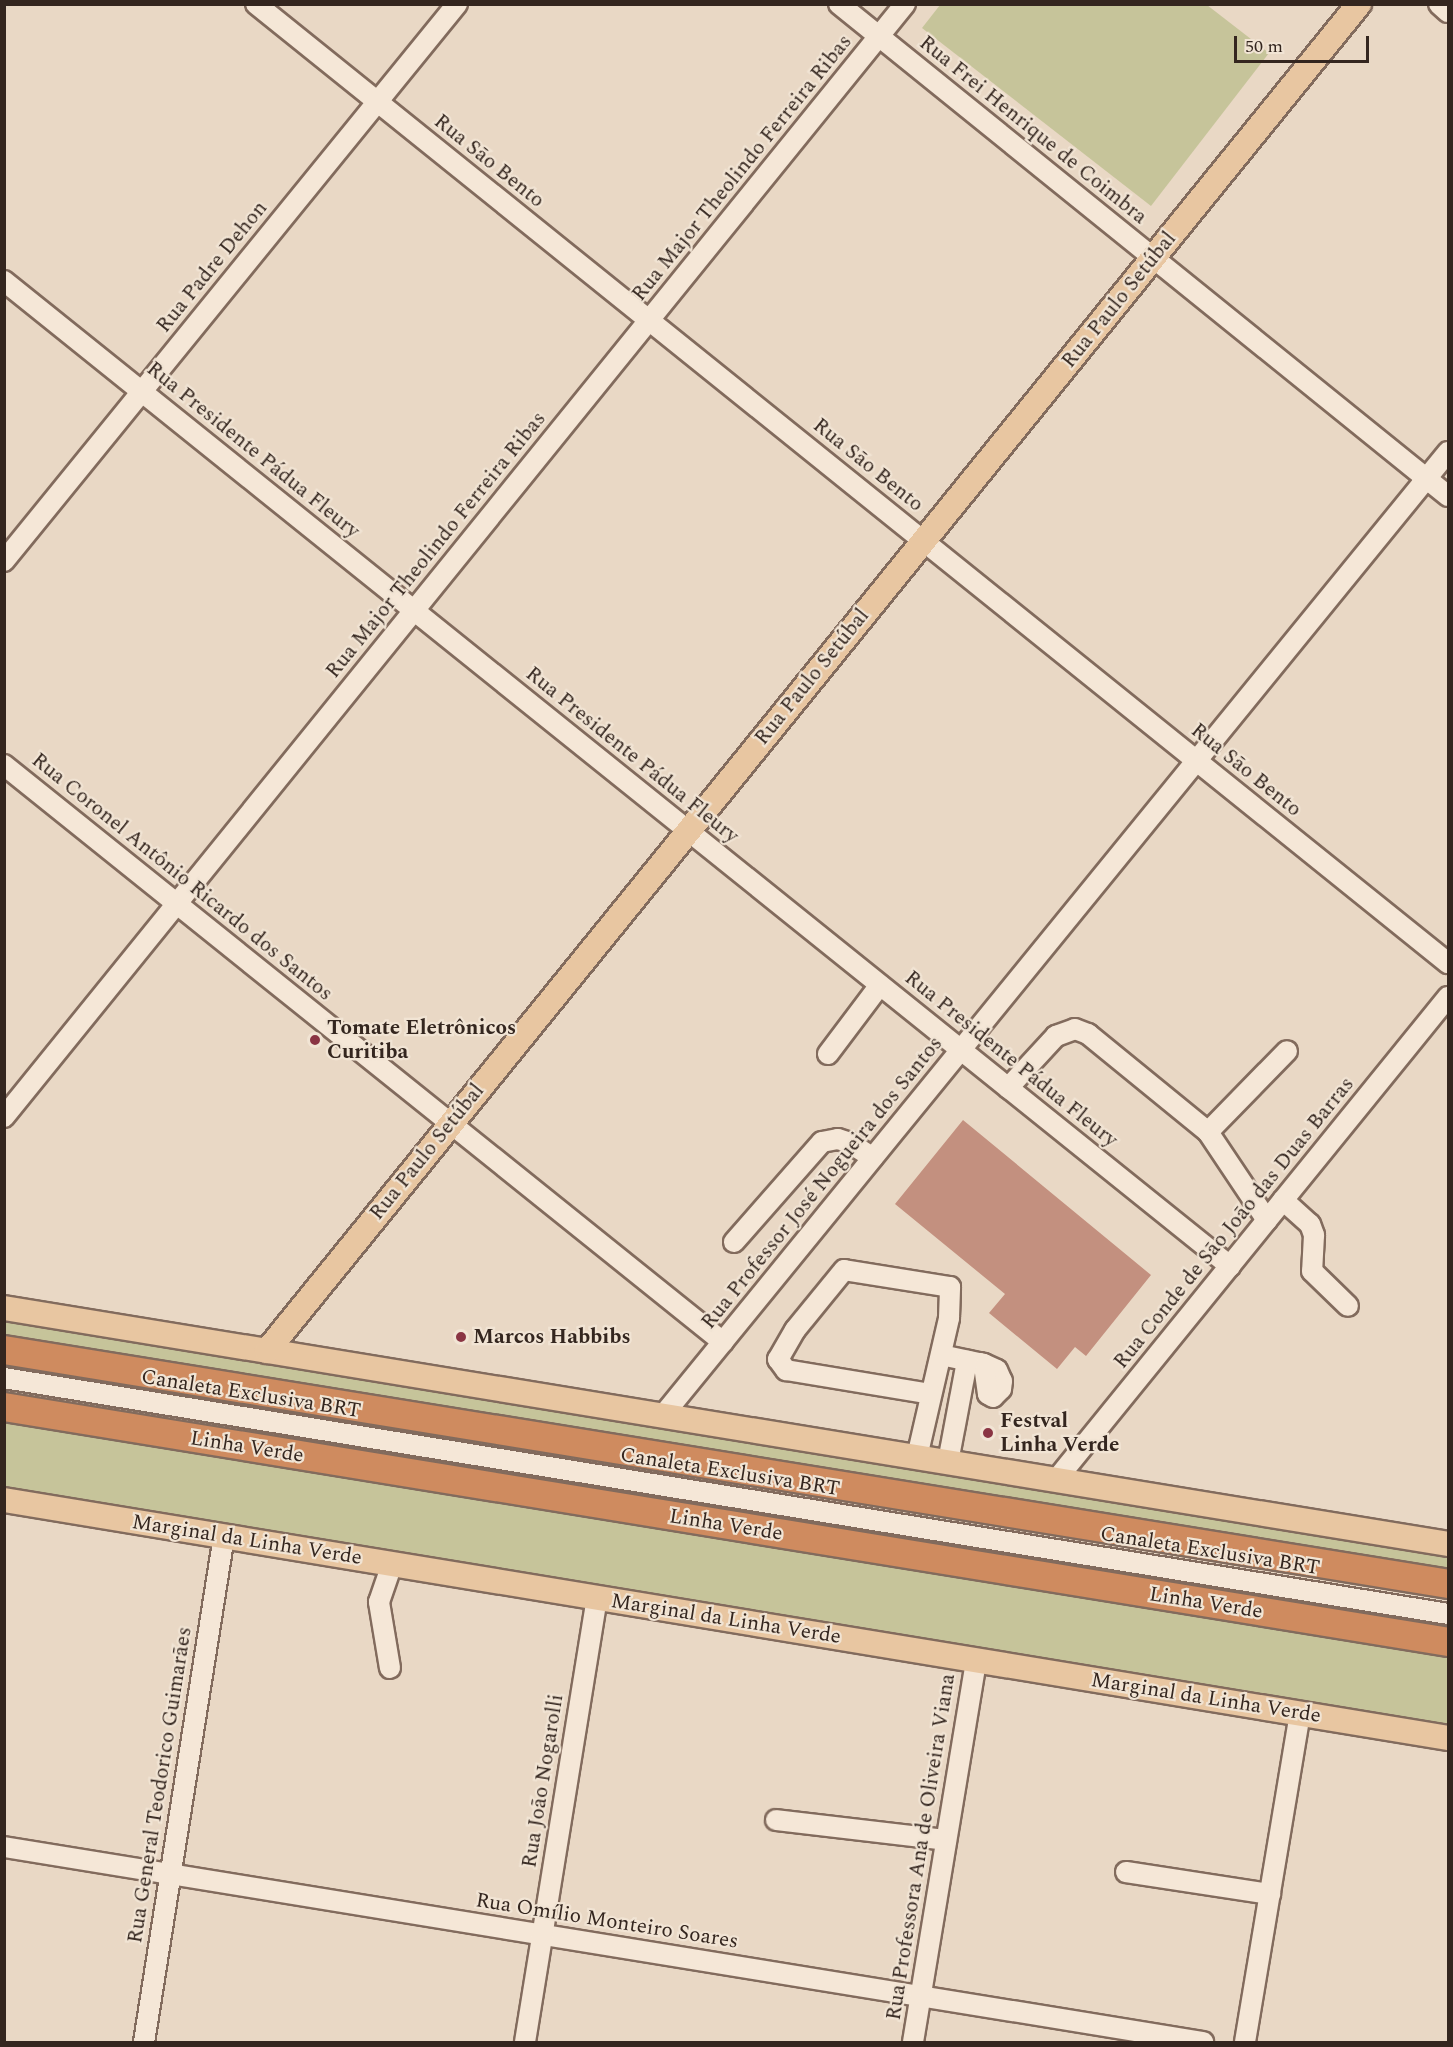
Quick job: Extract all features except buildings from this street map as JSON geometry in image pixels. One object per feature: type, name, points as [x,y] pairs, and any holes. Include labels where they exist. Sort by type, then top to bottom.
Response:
[{"type":"highway","points":[[4,1350],[1449,1584]]},
{"type":"highway","name":"Linha Verde","points":[[4,1407],[1449,1642]]},
{"type":"main road","name":"Rua Paulo Setúbal","points":[[267,1351],[1359,4]]},
{"type":"main road","points":[[4,1308],[1449,1544]]},
{"type":"main road","name":"Marginal da Linha Verde","points":[[4,1500],[1449,1738]]},
{"type":"street","name":"Rua São Bento","points":[[256,4],[1449,963]]},
{"type":"street","name":"Rua Padre Dehon","points":[[4,561],[457,4]]},
{"type":"street","name":"Rua Frei Henrique de Coimbra","points":[[839,4],[1449,496]]},
{"type":"street","name":"Rua Major Theolindo Ferreira Ribas","points":[[4,1117],[904,4]]},
{"type":"street","points":[[1439,4],[1449,12]]},
{"type":"street","name":"Rua Presidente Pádua Fleury","points":[[4,281],[1230,1266]]},
{"type":"street","name":"Rua Professor José Nogueira dos Santos","points":[[664,1414],[1449,452]]},
{"type":"street","name":"Rua Coronel Antônio Ricardo dos Santos","points":[[4,765],[723,1342]]},
{"type":"street","points":[[828,1054],[880,985]]},
{"type":"street","name":"Rua Conde de São João das Duas Barras","points":[[1056,1480],[1449,997]]},
{"type":"street","points":[[1008,1088],[1056,1036],[1075,1029],[1088,1034],[1208,1132],[1267,1220]]},
{"type":"street","points":[[1208,1132],[1287,1050]]},
{"type":"street","points":[[734,1242],[822,1142],[838,1139],[850,1143],[873,1158]]},
{"type":"street","points":[[1283,1200],[1310,1224],[1314,1235],[1312,1271],[1348,1306]]},
{"type":"street","points":[[917,1457],[949,1318],[952,1292],[944,1284],[844,1269],[795,1330],[778,1359],[786,1370],[931,1394]]},
{"type":"street","points":[[941,1355],[976,1362],[948,1462]]},
{"type":"street","name":"Canaleta Exclusiva BRT","points":[[4,1378],[1449,1614]]},
{"type":"street","name":"Rua General Teodorico Guimarães","points":[[144,2043],[224,1536]]},
{"type":"street","points":[[390,1668],[379,1602],[392,1564]]},
{"type":"street","name":"Rua João Nogarolli","points":[[525,2043],[597,1597]]},
{"type":"street","name":"Rua Professora Ana de Oliveira Viana","points":[[913,2043],[976,1660]]},
{"type":"street","points":[[1245,2043],[1300,1713]]},
{"type":"street","points":[[776,1820],[946,1840]]},
{"type":"street","name":"Rua Omílio Monteiro Soares","points":[[4,1847],[1203,2043]]},
{"type":"street","points":[[1126,1872],[1270,1894]]},
{"type":"shaded area","points":[[940,5],[1207,5],[1269,53],[1151,206],[922,28]]},
{"type":"shaded area","points":[[4,1317],[1448,1552],[1448,1570],[5,1334]]},
{"type":"shaded area","points":[[4,1421],[1448,1657],[1448,1727],[5,1496]]},
{"type":"place","name":"Tomate Eletrônicos Curitiba","points":[[315,1040]]},
{"type":"place","name":"Marcos Habbibs","points":[[461,1337]]},
{"type":"place","name":"Festval Linha Verde","points":[[988,1433]]}]
